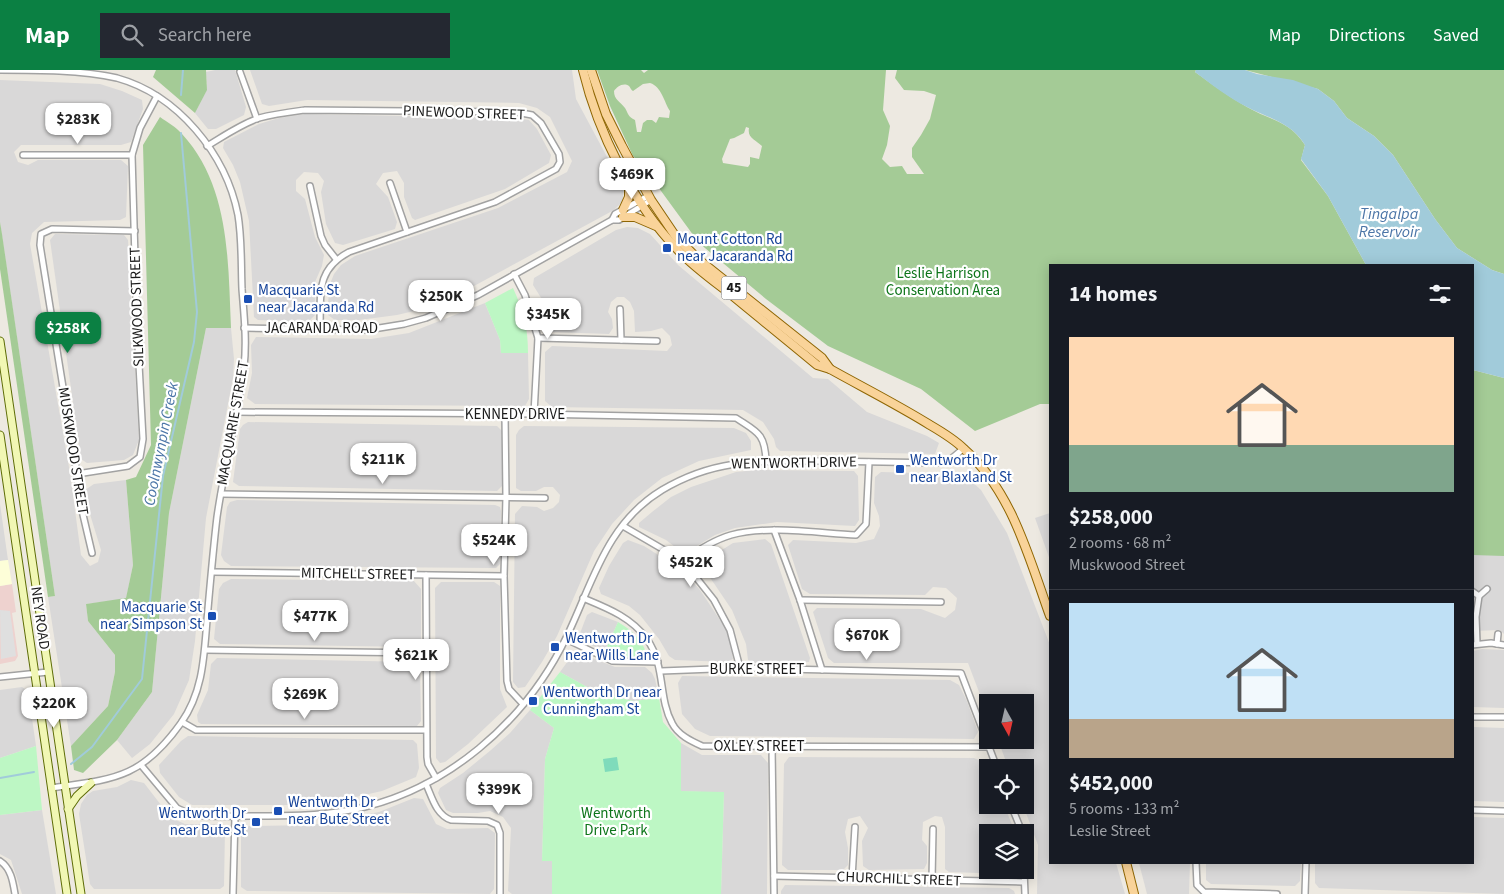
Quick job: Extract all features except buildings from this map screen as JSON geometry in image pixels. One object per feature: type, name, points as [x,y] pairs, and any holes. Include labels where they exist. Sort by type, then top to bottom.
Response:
[{"type":"main road","name":"45","points":[[583,70],[599,120],[628,181],[658,227],[688,260],[816,364],[830,369],[915,416],[964,448],[979,464],[1002,495],[1024,546],[1049,613]]},
{"type":"main road","name":"45","points":[[591,70],[606,114],[650,198],[676,237],[699,260],[822,358],[830,369]]},
{"type":"main road","points":[[628,181],[629,197],[623,214],[658,227]]},
{"type":"main road","name":"NEY ROAD","points":[[0,341],[81,894]]},
{"type":"main road","name":"NEY ROAD","points":[[0,434],[67,894]]},
{"type":"main road","points":[[68,809],[77,796],[91,783]]},
{"type":"main road","points":[[1126,864],[1134,894]]},
{"type":"street","name":"MACQUARIE STREET","points":[[0,70],[108,73],[158,96],[171,105],[195,129],[219,162],[234,197],[238,217],[244,328],[244,367],[221,494],[202,677],[198,690],[182,722],[155,753],[140,765],[117,777],[91,783],[51,788]]},
{"type":"street","points":[[240,72],[257,119]]},
{"type":"street","name":"SILKWOOD STREET","points":[[77,474],[128,466],[140,457],[143,439],[132,155],[140,128],[158,96]]},
{"type":"street","name":"PINEWOOD STREET","points":[[207,146],[232,130],[257,119],[305,110],[516,112],[532,115],[541,123],[559,154],[560,162],[556,169],[495,202],[336,258]]},
{"type":"street","points":[[23,155],[132,155]]},
{"type":"street","points":[[390,183],[407,232]]},
{"type":"street","points":[[310,186],[321,236],[325,245],[336,258],[326,271],[321,287],[320,329]]},
{"type":"street","name":"JACARANDA ROAD","points":[[244,328],[367,330],[419,320],[457,305],[612,220],[615,214],[623,214],[650,198]]},
{"type":"street","name":"MUSKWOOD STREET","points":[[92,553],[80,502],[40,245],[41,234],[52,229],[135,231]]},
{"type":"street","points":[[514,274],[525,295],[538,338],[534,414]]},
{"type":"street","points":[[620,310],[621,340]]},
{"type":"street","points":[[538,338],[657,341]]},
{"type":"street","name":"KENNEDY DRIVE","points":[[236,412],[534,414],[736,418],[761,437],[766,446],[766,461]]},
{"type":"street","points":[[505,415],[506,497],[504,576],[507,681],[509,689],[523,704]]},
{"type":"street","name":"WENTWORTH DRIVE","points":[[140,765],[181,811],[198,815],[299,816],[338,812],[390,799],[426,784],[456,766],[481,747],[523,704],[543,678],[566,639],[601,557],[623,526],[661,491],[695,474],[729,464],[766,461],[940,463],[951,460],[964,448]]},
{"type":"street","points":[[683,560],[701,548],[732,535],[774,530],[856,535],[866,524],[869,462]]},
{"type":"street","points":[[221,494],[545,498]]},
{"type":"street","points":[[623,526],[683,560],[714,600],[730,630],[740,668]]},
{"type":"street","points":[[774,530],[800,600],[822,670]]},
{"type":"street","name":"MITCHELL STREET","points":[[212,572],[504,576]]},
{"type":"street","points":[[426,575],[426,730],[428,764],[436,778]]},
{"type":"street","points":[[1487,589],[1479,596],[1475,644],[1504,645]]},
{"type":"street","points":[[1474,592],[1479,596]]},
{"type":"street","name":"OXLEY STREET","points":[[583,598],[616,612],[629,621],[647,640],[661,670],[666,704],[672,724],[686,738],[702,746],[979,747]]},
{"type":"street","points":[[800,600],[941,602]]},
{"type":"street","points":[[1497,644],[1498,634]]},
{"type":"street","points":[[566,639],[612,661],[658,662]]},
{"type":"street","points":[[205,650],[425,653]]},
{"type":"street","name":"BURKE STREET","points":[[661,670],[740,668],[961,673],[979,721]]},
{"type":"street","points":[[0,677],[48,672]]},
{"type":"street","points":[[1474,717],[1504,717]]},
{"type":"street","points":[[182,722],[196,730],[426,730]]},
{"type":"street","points":[[772,746],[774,894]]},
{"type":"street","points":[[426,784],[438,811],[445,818],[451,820],[488,821],[498,825],[500,833],[500,894]]},
{"type":"street","points":[[1474,810],[1504,811]]},
{"type":"street","points":[[233,894],[235,816]]},
{"type":"street","points":[[852,878],[855,827]]},
{"type":"street","points":[[932,880],[933,829]]},
{"type":"street","points":[[0,861],[6,865],[15,894]]},
{"type":"street","points":[[1196,864],[1197,885],[1204,892],[1277,894]]},
{"type":"street","points":[[1305,894],[1306,864]]},
{"type":"street","name":"CHURCHILL STREET","points":[[774,876],[1024,882]]},
{"type":"street","points":[[1024,882],[1025,894]]},
{"type":"shaded area","points":[[235,70],[246,107],[244,115],[216,129],[208,129],[195,113],[207,89],[206,72]]},
{"type":"shaded area","points":[[250,70],[572,70],[576,99],[621,183],[623,201],[614,210],[474,286],[439,302],[397,315],[359,320],[335,320],[328,315],[330,284],[334,274],[341,265],[355,256],[498,208],[567,172],[572,161],[550,117],[537,108],[519,103],[307,100],[269,106],[262,104]]},
{"type":"shaded area","points":[[0,80],[100,84],[142,100],[143,109],[131,142],[121,145],[21,145],[14,152],[18,162],[28,165],[38,160],[121,160],[128,166],[126,217],[120,220],[44,222],[32,233],[30,244],[70,473],[81,555],[90,566],[98,562],[101,550],[89,511],[85,490],[94,484],[126,480],[133,565],[126,599],[86,604],[88,621],[115,655],[115,672],[108,706],[71,746],[48,597],[55,596],[0,222]]},
{"type":"shaded area","points":[[305,114],[514,118],[529,120],[537,129],[551,155],[549,163],[505,189],[415,220],[412,218],[404,197],[404,183],[397,171],[383,173],[376,184],[388,197],[397,222],[395,229],[343,245],[335,243],[326,224],[321,192],[324,181],[318,173],[304,172],[296,180],[296,191],[305,199],[315,237],[324,255],[322,266],[315,282],[315,315],[308,322],[258,320],[254,317],[249,221],[240,182],[223,148],[224,142],[259,124],[279,118]]},
{"type":"shaded area","points":[[627,227],[638,228],[650,234],[678,265],[813,378],[828,379],[867,412],[927,436],[939,443],[935,454],[780,451],[763,422],[743,410],[552,407],[545,401],[545,352],[552,346],[667,351],[672,345],[670,336],[662,328],[635,332],[634,311],[630,302],[624,297],[617,297],[611,302],[608,312],[612,319],[613,328],[609,334],[552,332],[547,329],[545,304],[533,285],[534,278],[616,230]]},
{"type":"shaded area","points":[[55,234],[124,235],[128,240],[139,440],[133,455],[124,460],[87,463],[81,459],[50,240]]},
{"type":"shaded area","points":[[485,303],[500,340],[501,353],[528,353],[529,399],[525,406],[255,404],[247,398],[252,373],[251,345],[256,337],[371,339],[409,333]]},
{"type":"shaded area","points":[[206,328],[231,328],[234,359],[233,378],[206,518],[195,641],[189,680],[174,714],[150,744],[132,758],[117,740],[152,692],[169,513]]},
{"type":"shaded area","points":[[1474,398],[1504,418],[1504,634],[1500,630],[1474,631]]},
{"type":"shaded area","points":[[248,422],[497,426],[502,431],[502,486],[497,491],[239,486],[233,482],[240,429]]},
{"type":"shaded area","points":[[524,426],[734,428],[746,433],[751,441],[751,450],[699,461],[662,478],[634,500],[612,524],[594,551],[557,636],[525,687],[518,688],[513,682],[515,514],[522,506],[537,507],[544,511],[553,508],[559,502],[560,495],[553,487],[544,487],[536,491],[521,491],[516,488],[516,435]]},
{"type":"shaded area","points":[[756,470],[854,471],[858,476],[859,520],[855,526],[777,522],[735,528],[715,535],[683,553],[666,540],[639,527],[639,523],[671,497],[691,487],[736,472]]},
{"type":"shaded area","points":[[881,472],[950,474],[969,479],[981,490],[1007,533],[1049,642],[1049,864],[1116,864],[1125,894],[1037,894],[1038,845],[1034,834],[1034,824],[1030,824],[1026,814],[1034,814],[1034,759],[1005,759],[1001,749],[1034,749],[1034,694],[980,694],[968,663],[834,663],[828,658],[813,612],[817,608],[921,609],[945,618],[955,610],[957,598],[946,588],[933,587],[925,595],[810,594],[802,589],[788,545],[793,540],[856,543],[874,539],[880,526],[879,516],[874,503],[875,477]]},
{"type":"shaded area","points":[[237,500],[495,505],[500,507],[501,511],[500,564],[496,568],[231,566],[224,561],[221,555],[227,507],[230,502]]},
{"type":"shaded area","points":[[0,504],[8,560],[0,561]]},
{"type":"shaded area","points":[[1049,513],[1049,557],[1035,518]]},
{"type":"shaded area","points":[[765,539],[771,544],[810,658],[809,662],[753,663],[748,660],[746,644],[732,610],[709,576],[700,568],[701,563],[733,543]]},
{"type":"shaded area","points":[[628,540],[644,546],[683,571],[700,590],[726,629],[733,659],[728,662],[675,660],[669,656],[659,639],[640,615],[629,606],[601,594],[599,588],[609,566],[623,543]]},
{"type":"shaded area","points":[[8,560],[12,584],[0,586],[0,561]]},
{"type":"shaded area","points":[[231,579],[414,581],[421,589],[421,642],[417,647],[220,644],[214,639],[219,589],[223,583]]},
{"type":"shaded area","points":[[441,582],[494,582],[500,586],[500,689],[507,707],[468,744],[445,762],[440,763],[436,758],[435,588]]},
{"type":"shaded area","points":[[12,584],[16,612],[12,613],[18,656],[15,661],[0,664],[0,586]]},
{"type":"shaded area","points":[[0,610],[10,611],[16,656],[1,659]]},
{"type":"shaded area","points":[[592,612],[618,622],[605,651],[582,641],[579,636],[587,615]]},
{"type":"shaded area","points":[[1482,649],[1504,650],[1504,708],[1474,707],[1474,651]]},
{"type":"shaded area","points":[[573,654],[582,654],[615,667],[645,667],[652,673],[655,679],[659,698],[634,701],[598,693],[560,672]]},
{"type":"shaded area","points":[[217,658],[414,662],[420,667],[421,721],[417,726],[201,724],[198,722],[197,715],[208,690],[211,664]]},
{"type":"shaded area","points":[[682,676],[950,680],[959,685],[978,732],[974,739],[710,736],[695,729],[682,714],[678,683]]},
{"type":"shaded area","points":[[22,687],[28,691],[36,746],[0,758],[0,690]]},
{"type":"shaded area","points":[[530,710],[554,728],[545,759],[542,861],[552,861],[552,894],[512,894],[508,891],[511,828],[503,817],[490,811],[453,813],[446,810],[438,793],[440,788],[463,773],[510,733]]},
{"type":"shaded area","points":[[1474,727],[1504,728],[1504,802],[1474,801]]},
{"type":"shaded area","points":[[188,736],[413,740],[417,744],[419,768],[416,777],[382,791],[320,805],[192,805],[179,797],[160,773],[159,765]]},
{"type":"shaded area","points":[[681,743],[702,755],[761,755],[768,763],[767,894],[721,894],[724,793],[681,791]]},
{"type":"shaded area","points":[[789,757],[974,758],[979,760],[979,814],[1008,814],[1012,824],[979,824],[979,873],[949,872],[945,869],[945,827],[942,817],[935,816],[923,822],[922,840],[927,846],[927,863],[924,869],[869,870],[863,866],[862,841],[868,828],[860,816],[848,819],[845,832],[848,848],[848,865],[843,870],[788,870],[782,865],[784,764]]},
{"type":"shaded area","points":[[131,780],[144,783],[171,818],[185,824],[221,824],[225,829],[224,886],[220,889],[94,889],[90,884],[79,814],[81,804],[87,795],[93,791],[117,787]]},
{"type":"shaded area","points":[[414,798],[423,799],[436,824],[447,829],[488,828],[495,833],[494,889],[490,894],[247,891],[241,887],[241,831],[249,826],[312,825],[379,812]]},
{"type":"shaded area","points":[[42,810],[56,894],[22,894],[11,860],[0,854],[0,815]]},
{"type":"shaded area","points":[[1474,817],[1504,818],[1504,894],[1319,888],[1315,883],[1315,864],[1474,864]]},
{"type":"shaded area","points":[[1139,864],[1190,864],[1189,894],[1147,894]]},
{"type":"shaded area","points":[[1206,864],[1301,864],[1300,881],[1295,886],[1211,884],[1206,880]]},
{"type":"shaded area","points":[[785,885],[1009,888],[1015,894],[781,894]]},
{"type":"green space","points":[[156,70],[206,70],[207,90],[195,113],[153,77]]},
{"type":"green space","name":"Leslie Harrison Conservation Area","points":[[597,70],[641,70],[644,73],[648,70],[886,70],[883,110],[890,126],[887,145],[882,159],[890,167],[902,166],[907,174],[924,174],[912,157],[912,148],[930,119],[936,95],[924,91],[904,90],[895,78],[897,70],[1196,70],[1195,72],[1234,99],[1293,130],[1305,145],[1301,160],[1328,196],[1365,264],[1049,264],[1049,404],[1040,404],[975,431],[921,389],[828,346],[766,299],[699,243],[645,169],[633,156],[610,106]],"holes":[[[650,83],[662,95],[670,111],[669,118],[659,117],[656,123],[652,120],[647,120],[643,123],[641,132],[637,132],[635,120],[616,98],[614,91],[622,85],[629,86],[633,91],[643,84]],[[746,127],[749,128],[751,137],[762,146],[759,159],[750,157],[748,167],[723,163],[722,159],[730,139],[744,133]]]},
{"type":"green space","points":[[1245,70],[1504,70],[1504,274],[1492,270],[1457,248],[1435,219],[1393,155],[1374,136],[1347,118],[1334,101],[1318,89]]},
{"type":"green space","points":[[160,117],[180,131],[198,155],[218,201],[227,251],[231,328],[206,328],[169,513],[152,692],[117,740],[83,773],[74,770],[71,746],[108,706],[115,672],[115,655],[88,621],[86,604],[126,598],[133,565],[126,480],[136,477],[151,445],[143,145]]},
{"type":"green space","points":[[0,222],[55,596],[48,597],[0,269]]},
{"type":"green space","points":[[513,288],[525,320],[528,353],[501,353],[500,340],[485,303]]},
{"type":"green space","points":[[1474,370],[1504,378],[1504,556],[1474,555]]},
{"type":"green space","points":[[618,622],[636,636],[648,657],[619,658],[605,651]]},
{"type":"green space","name":"Wentworth Drive Park","points":[[560,672],[598,693],[634,701],[659,698],[663,722],[681,743],[681,791],[724,792],[721,894],[552,894],[552,861],[542,861],[545,759],[554,728],[530,710]]},
{"type":"green space","points":[[36,746],[42,810],[0,815],[0,758]]},
{"type":"green space","points":[[617,757],[619,770],[605,772],[603,759]]},
{"type":"water","name":"Tingalpa Reservoir","points":[[1196,70],[1245,70],[1293,80],[1318,89],[1334,101],[1347,118],[1374,136],[1393,155],[1435,219],[1457,248],[1492,270],[1504,274],[1504,378],[1474,370],[1474,264],[1365,264],[1328,196],[1301,159],[1305,145],[1299,137],[1287,126],[1247,107],[1195,72]]},
{"type":"waterway","name":"Coolnwynpin Creek","points":[[181,95],[183,70]]},
{"type":"waterway","name":"Coolnwynpin Creek","points":[[71,764],[92,747],[142,679],[163,476],[194,342],[197,312],[181,133]]},
{"type":"waterway","name":"Coolnwynpin Creek","points":[[0,778],[34,772]]},
{"type":"place","name":"Mount Cotton Rd near Jacaranda Rd","points":[[667,248]]},
{"type":"place","name":"Macquarie St near Jacaranda Rd","points":[[248,299]]},
{"type":"place","name":"Wentworth Dr near Blaxland St","points":[[900,469]]},
{"type":"place","name":"Macquarie St near Simpson St","points":[[212,616]]},
{"type":"place","name":"Wentworth Dr near Wills Lane","points":[[555,647]]},
{"type":"place","name":"Wentworth Dr near Cunningham St","points":[[533,701]]},
{"type":"place","name":"Wentworth Dr near Bute Street","points":[[278,811]]},
{"type":"place","name":"Wentworth Dr near Bute St","points":[[256,822]]}]
